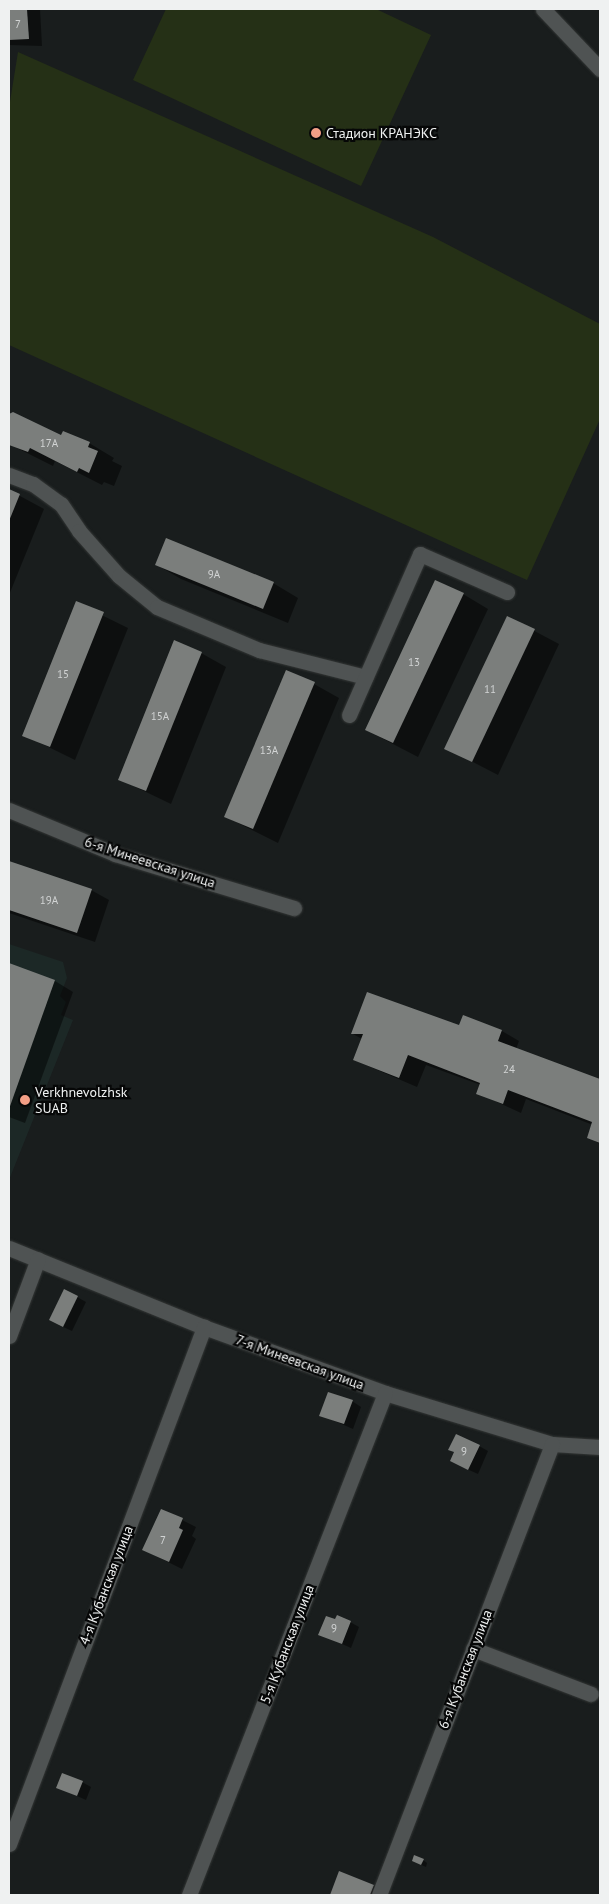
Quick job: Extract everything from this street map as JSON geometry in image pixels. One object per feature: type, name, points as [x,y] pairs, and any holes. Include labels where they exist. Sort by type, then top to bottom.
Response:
[{"type":"street","points":[[543,9],[600,69]]},
{"type":"street","points":[[9,475],[33,484],[61,504],[79,531],[119,576],[157,607],[259,650],[366,677]]},
{"type":"street","points":[[349,715],[420,554],[507,592]]},
{"type":"street","name":"6-я Минеевская улица","points":[[9,810],[115,854],[294,908]]},
{"type":"street","name":"7-я Минеевская улица","points":[[9,1248],[204,1327],[385,1393],[552,1444],[600,1447]]},
{"type":"street","points":[[9,1336],[38,1259]]},
{"type":"street","name":"4-я Кубанская улица","points":[[9,1844],[204,1327]]},
{"type":"street","name":"5-я Кубанская улица","points":[[189,1895],[385,1393]]},
{"type":"street","name":"6-я Кубанская улица","points":[[379,1895],[552,1444]]},
{"type":"street","points":[[473,1648],[591,1694]]},
{"type":"shaded area","name":"Verkhnevolzhsk SUAB","points":[[9,944],[63,962],[67,978],[60,996],[66,1002],[61,1015],[73,1020],[9,1180]]},
{"type":"green space","name":"Стадион КРАНЭКС","points":[[166,9],[376,9],[431,35],[361,186],[133,80]]},
{"type":"green space","points":[[18,52],[433,237],[600,324],[600,419],[527,580],[9,345],[9,108]]},
{"type":"building","points":[[9,9],[27,9],[29,39],[9,40]]},
{"type":"building","points":[[13,412],[61,435],[63,431],[90,442],[88,447],[98,451],[89,473],[79,468],[77,472],[30,448],[28,452],[9,445],[9,414]]},
{"type":"building","points":[[9,489],[20,494],[9,521]]},
{"type":"building","points":[[166,538],[274,582],[263,609],[155,565]]},
{"type":"building","points":[[435,580],[464,593],[393,743],[365,730]]},
{"type":"building","points":[[76,601],[104,612],[50,747],[22,736]]},
{"type":"building","points":[[507,616],[535,629],[472,762],[444,749]]},
{"type":"building","points":[[174,640],[202,652],[146,791],[118,780]]},
{"type":"building","points":[[286,670],[315,682],[253,829],[224,817]]},
{"type":"building","points":[[9,861],[92,889],[77,933],[9,910]]},
{"type":"building","points":[[9,963],[55,980],[9,1109]]},
{"type":"building","points":[[367,992],[459,1025],[463,1015],[502,1030],[498,1041],[600,1079],[600,1143],[587,1138],[592,1122],[508,1090],[503,1104],[476,1094],[480,1083],[408,1055],[399,1078],[353,1060],[363,1034],[351,1034]]},
{"type":"building","points":[[64,1289],[78,1296],[63,1327],[49,1320]]},
{"type":"building","points":[[328,1392],[353,1400],[344,1424],[319,1416]]},
{"type":"building","points":[[456,1434],[480,1445],[468,1470],[450,1461],[454,1452],[448,1450]]},
{"type":"building","points":[[161,1509],[183,1518],[179,1528],[183,1530],[169,1562],[142,1550]]},
{"type":"building","points":[[337,1615],[351,1621],[342,1644],[318,1635],[326,1616],[335,1619]]},
{"type":"building","points":[[62,1773],[83,1781],[77,1796],[56,1788]]},
{"type":"building","points":[[414,1855],[424,1859],[421,1865],[412,1861]]},
{"type":"building","points":[[339,1871],[374,1885],[370,1895],[330,1895]]},
{"type":"place","name":"Стадион КРАНЭКС","points":[[316,133]]},
{"type":"place","name":"Verkhnevolzhsk SUAB","points":[[25,1100]]}]
